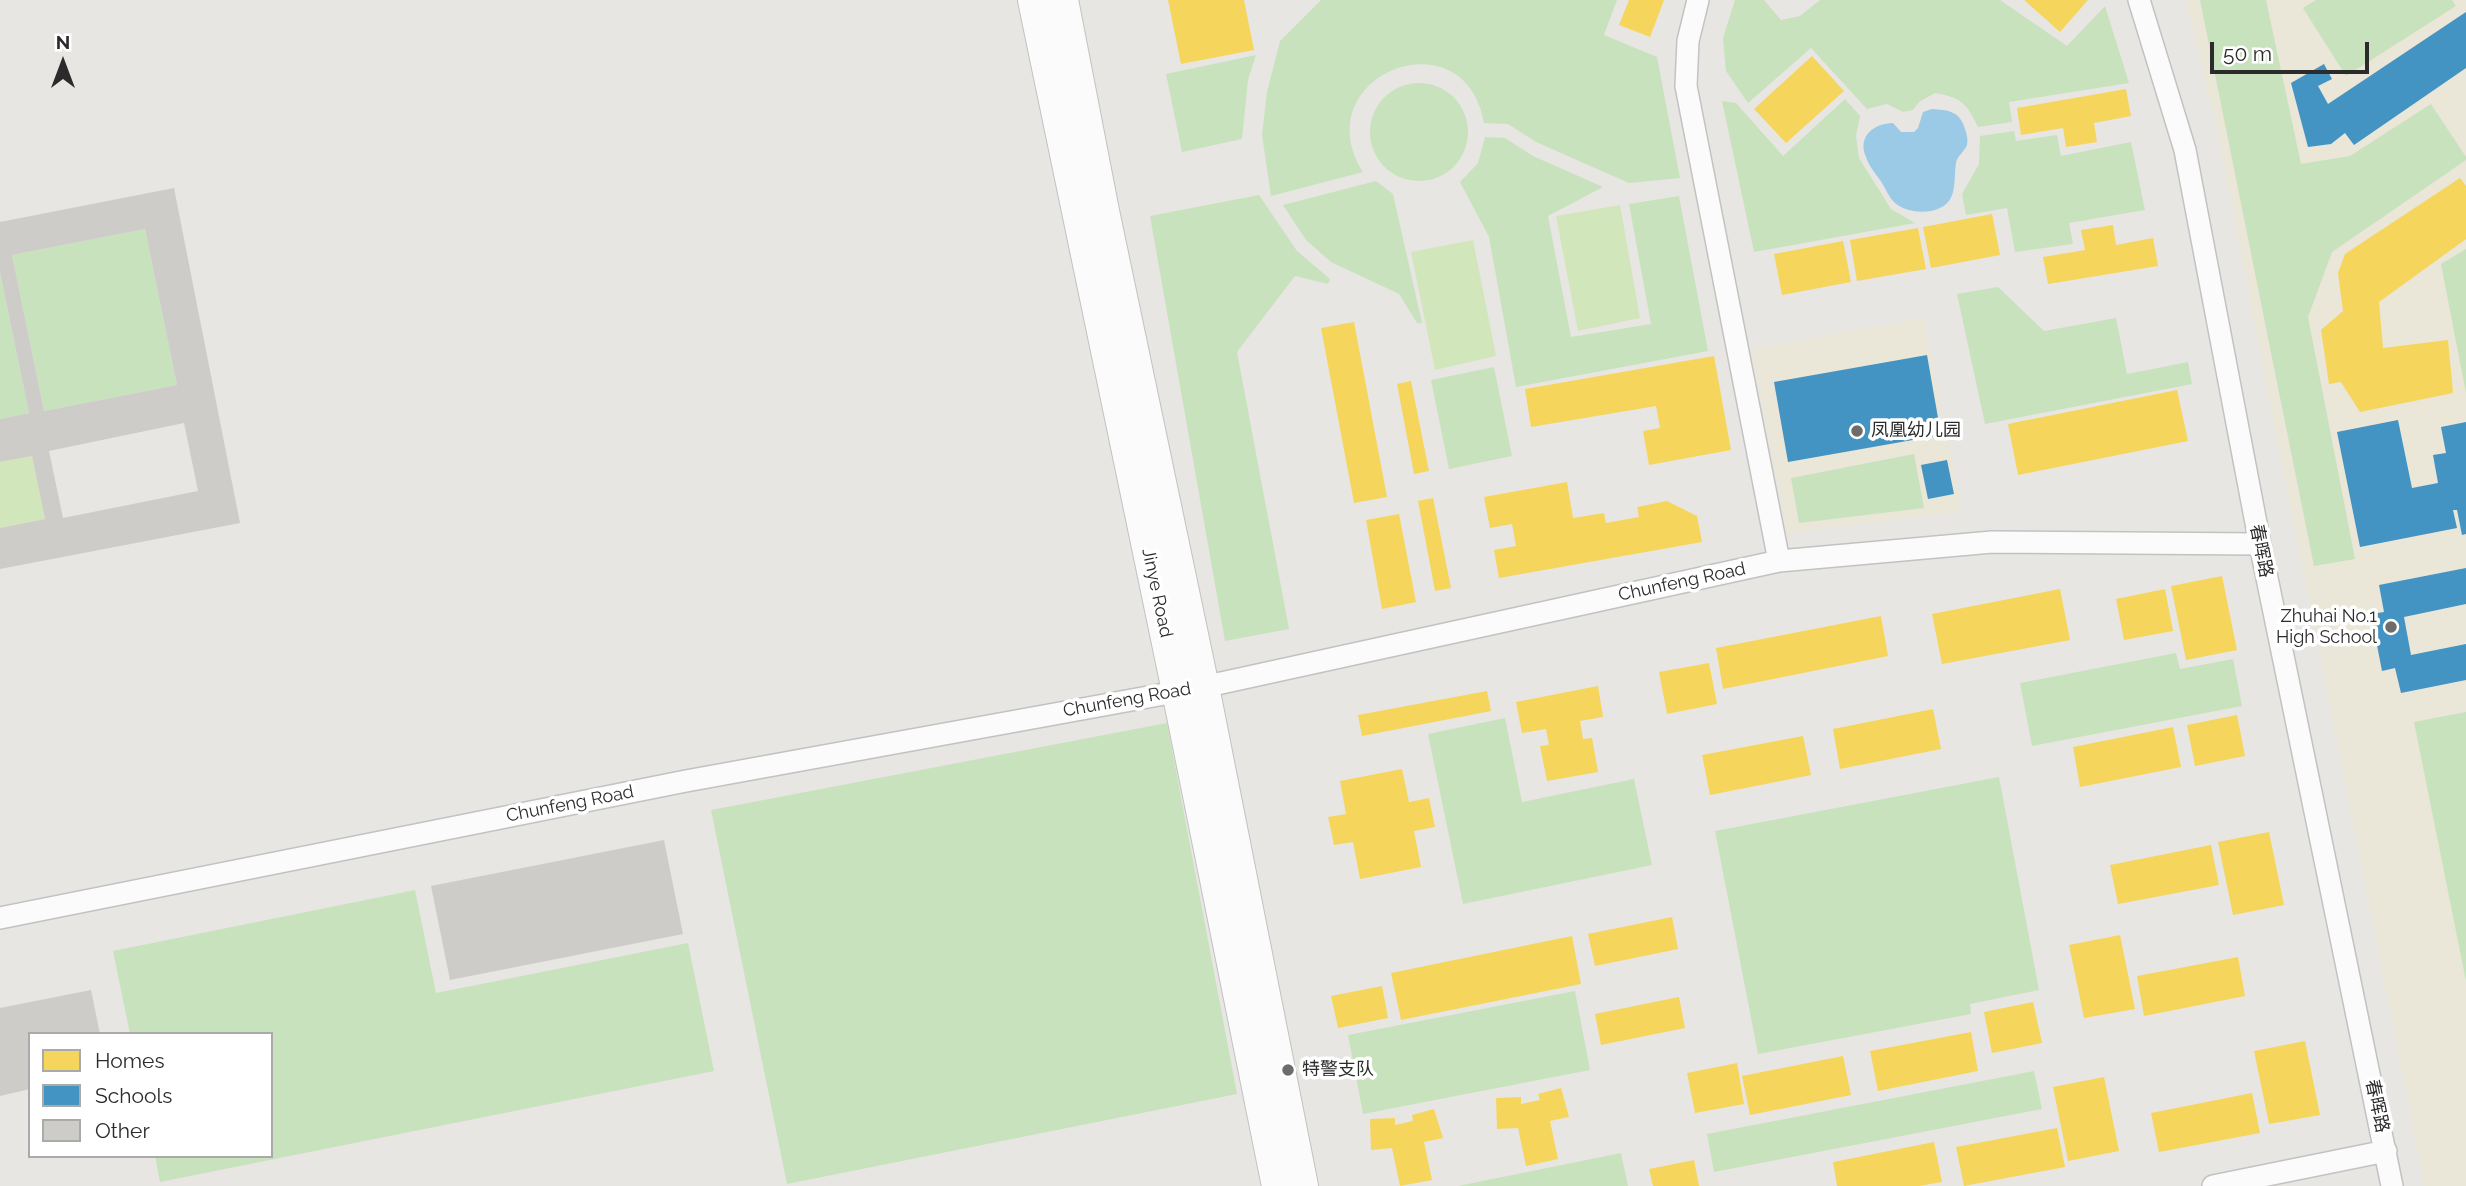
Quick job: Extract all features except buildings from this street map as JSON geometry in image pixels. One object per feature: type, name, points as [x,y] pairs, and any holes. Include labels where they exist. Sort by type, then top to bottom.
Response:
[{"type":"main road","name":"Jinye Road","points":[[1034,0],[1302,1186]]},
{"type":"main road","name":"Jinye Road","points":[[1062,0],[1190,689],[1278,1186]]},
{"type":"street","points":[[1698,0],[1688,41],[1686,86],[1779,561]]},
{"type":"street","name":"春晖路","points":[[2139,0],[2185,150],[2260,544],[2392,1186]]},
{"type":"street","name":"Chunfeng Road","points":[[0,918],[699,778],[1190,689],[1779,561],[1992,542],[2260,544]]},
{"type":"street","points":[[2213,1186],[2386,1151]]},
{"type":"shaded area","name":"Zhuhai No.1 High School","points":[[2186,0],[2466,0],[2466,1186],[2424,1186],[2216,127]]},
{"type":"shaded area","name":"凤凰幼儿园","points":[[1924,318],[1962,512],[1787,533],[1751,349]]},
{"type":"green space","points":[[1321,0],[1617,0],[1604,35],[1657,57],[1680,178],[1629,183],[1536,142],[1508,124],[1484,123],[1471,89],[1449,70],[1422,64],[1394,70],[1370,85],[1354,108],[1350,137],[1363,172],[1271,196],[1262,135],[1267,92],[1280,41]]},
{"type":"green space","points":[[1735,0],[1764,0],[1781,20],[1800,16],[1820,0],[2000,0],[2067,46],[2105,6],[2129,83],[2009,102],[2012,122],[1978,127],[1970,112],[1957,99],[1935,93],[1919,102],[1913,110],[1903,112],[1887,104],[1867,109],[1811,48],[1748,103],[1726,71],[1723,38]]},
{"type":"green space","points":[[2200,0],[2266,0],[2301,164],[2350,156],[2431,104],[2466,157],[2466,160],[2332,252],[2308,317],[2355,559],[2314,566]]},
{"type":"green space","points":[[2316,0],[2452,0],[2456,6],[2346,76],[2303,8]]},
{"type":"green space","points":[[1256,55],[1248,80],[1242,139],[1182,152],[1166,74]]},
{"type":"green space","points":[[1419,83],[1438,86],[1454,97],[1465,113],[1468,132],[1465,151],[1454,167],[1438,178],[1419,181],[1400,178],[1384,167],[1373,151],[1370,132],[1373,113],[1384,97],[1400,86]]},
{"type":"green space","points":[[1845,99],[1860,116],[1856,136],[1859,158],[1891,209],[1915,223],[1754,252],[1722,101],[1736,103],[1783,156]]},
{"type":"green space","points":[[2014,131],[2016,141],[2057,135],[2061,156],[2131,142],[2145,210],[2069,223],[2073,244],[2015,252],[2007,208],[1966,215],[1962,194],[1979,164],[1980,136]]},
{"type":"green space","points":[[1485,137],[1505,138],[1533,156],[1603,187],[1548,216],[1571,337],[1651,324],[1629,204],[1679,196],[1708,351],[1516,387],[1489,237],[1460,182],[1478,163]]},
{"type":"green space","points":[[1376,181],[1393,194],[1422,323],[1417,323],[1399,294],[1331,262],[1306,240],[1283,205]]},
{"type":"green space","points":[[1259,195],[1297,251],[1330,279],[1328,284],[1295,276],[1237,352],[1289,629],[1225,641],[1150,216]]},
{"type":"green space","points":[[1620,205],[1640,318],[1578,331],[1556,216]]},
{"type":"green space","points":[[145,229],[177,385],[44,411],[12,255]]},
{"type":"green space","points":[[1473,240],[1496,356],[1435,370],[1411,252]]},
{"type":"green space","points":[[2466,249],[2466,393],[2441,264]]},
{"type":"green space","points":[[0,272],[29,413],[0,419]]},
{"type":"green space","points":[[1998,287],[2044,331],[2116,318],[2127,374],[2188,362],[2192,384],[1985,424],[1957,294]]},
{"type":"green space","points":[[1494,367],[1512,456],[1449,469],[1431,380]]},
{"type":"green space","points":[[1914,454],[1924,508],[1799,523],[1791,478]]},
{"type":"green space","points":[[32,456],[45,519],[0,528],[0,462]]},
{"type":"green space","points":[[2176,653],[2180,669],[2233,659],[2242,706],[2032,746],[2020,683]]},
{"type":"green space","points":[[2466,712],[2466,981],[2414,722]]},
{"type":"green space","points":[[1505,718],[1522,802],[1634,779],[1652,865],[1463,904],[1428,734]]},
{"type":"green space","points":[[1167,723],[1237,1094],[787,1184],[711,810]]},
{"type":"green space","points":[[1999,777],[2039,990],[1970,1004],[1971,1014],[1758,1054],[1715,831]]},
{"type":"green space","points":[[415,890],[436,993],[688,943],[714,1071],[160,1182],[155,1158],[273,1158],[273,1032],[130,1032],[113,951]]},
{"type":"green space","points":[[1575,991],[1590,1070],[1363,1114],[1348,1035]]},
{"type":"green space","points":[[2034,1071],[2042,1109],[1714,1172],[1707,1134]]},
{"type":"green space","points":[[1621,1153],[1628,1186],[1458,1186]]},
{"type":"water","points":[[1932,109],[1948,111],[1960,118],[1967,145],[1957,160],[1953,193],[1946,204],[1931,211],[1912,211],[1899,206],[1891,198],[1869,163],[1864,143],[1874,128],[1886,124],[1893,123],[1901,132],[1914,132],[1923,112]]},
{"type":"place","name":"凤凰幼儿园","points":[[1857,431]]},
{"type":"place","name":"Zhuhai No.1 High School","points":[[2391,627]]},
{"type":"place","name":"特警支队","points":[[1288,1070]]}]
